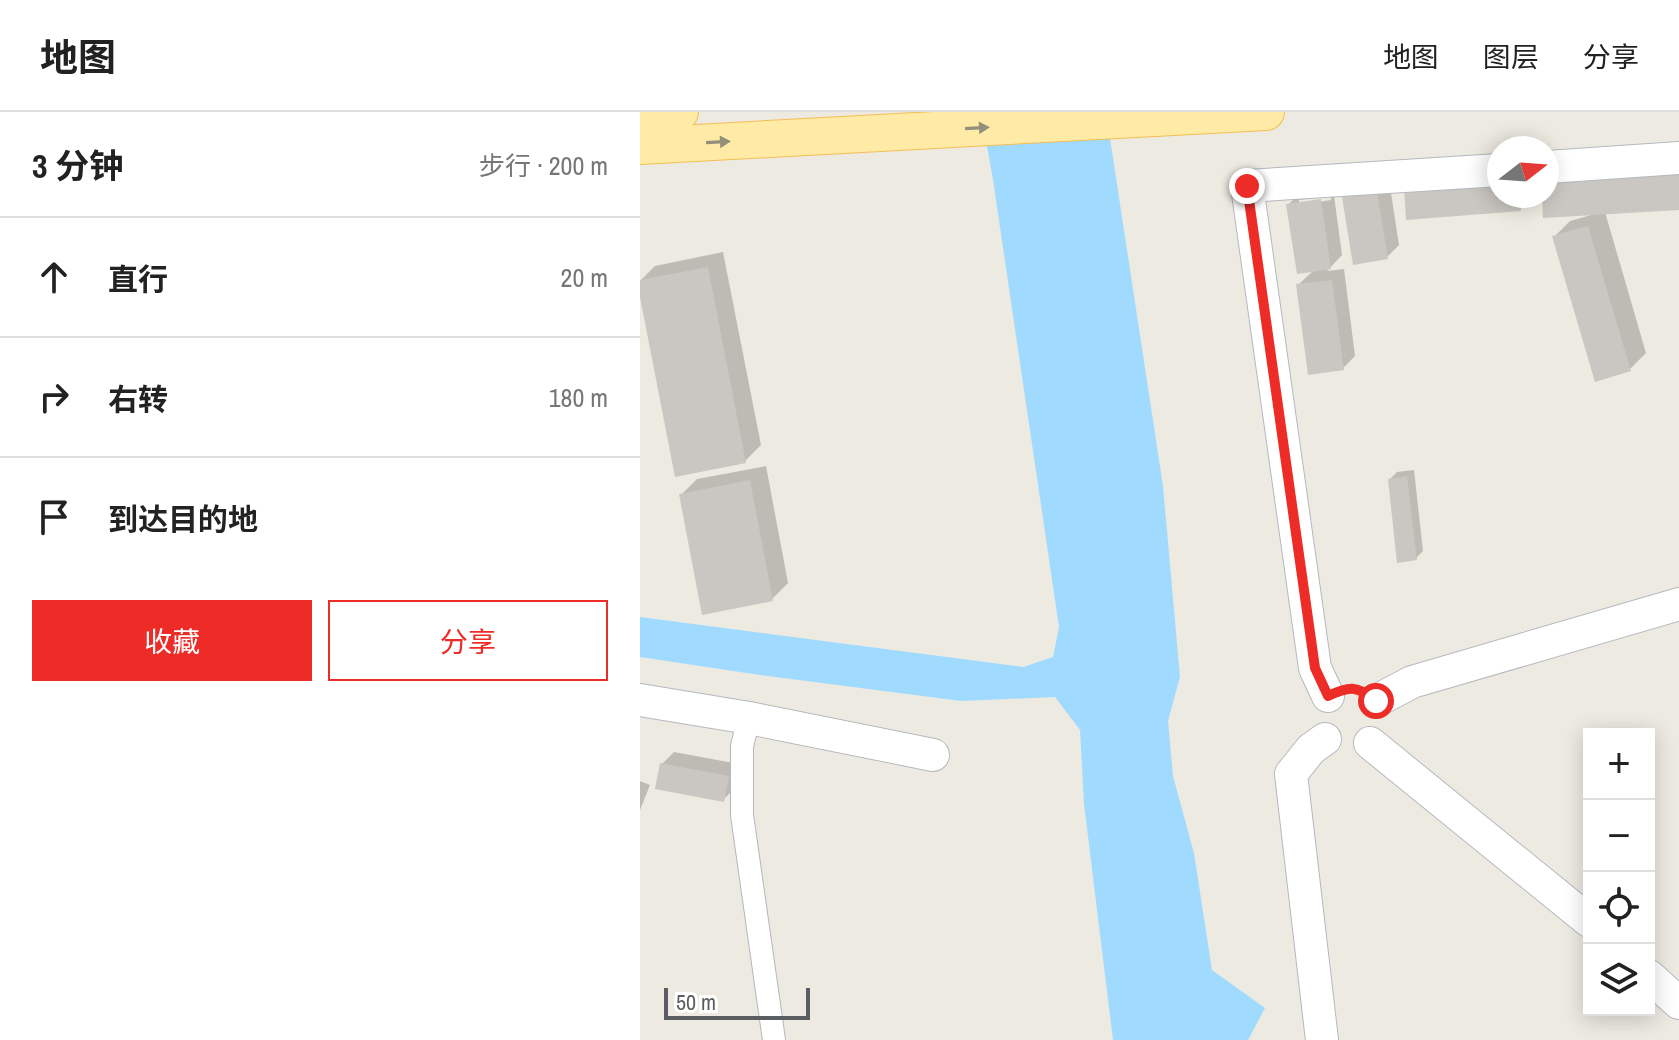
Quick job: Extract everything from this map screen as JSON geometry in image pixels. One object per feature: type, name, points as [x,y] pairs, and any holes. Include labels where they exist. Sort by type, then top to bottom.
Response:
[{"type":"main road","points":[[640,114],[680,112]]},
{"type":"main road","points":[[640,146],[1266,112]]},
{"type":"street","points":[[1559,166],[1679,158]]},
{"type":"street","points":[[1328,696],[1315,668],[1247,186],[1487,171]]},
{"type":"street","points":[[1376,701],[1412,682],[1679,604]]},
{"type":"street","points":[[1347,687],[1364,691],[1376,701],[1381,717],[1378,732],[1370,743],[1358,749],[1336,747],[1325,739],[1319,725],[1319,710],[1328,696],[1347,687]]},
{"type":"street","points":[[640,700],[749,718],[933,755]]},
{"type":"street","points":[[749,718],[742,746],[742,815],[774,1040]]},
{"type":"street","points":[[1322,1040],[1291,774],[1311,749],[1325,739]]},
{"type":"street","points":[[1370,743],[1583,916]]},
{"type":"street","points":[[1655,981],[1679,1003]]},
{"type":"water","points":[[981,112],[1106,112],[1163,486],[1180,677],[1168,721],[1173,776],[1194,853],[1212,970],[1265,1008],[1248,1040],[1113,1040],[1084,804],[1080,730],[1055,697],[961,701],[640,657],[640,617],[1023,667],[1053,657],[1059,627]]},
{"type":"building","points":[[1679,171],[1679,210],[1543,218],[1543,208],[1559,208],[1559,177]]},
{"type":"building","points":[[1487,181],[1487,208],[1521,208],[1521,211],[1406,220],[1404,187]]},
{"type":"building","points":[[1377,191],[1388,259],[1353,265],[1342,197]]},
{"type":"building","points":[[1321,199],[1331,269],[1297,274],[1286,204]]},
{"type":"building","points":[[1588,226],[1631,371],[1595,382],[1552,236]]},
{"type":"building","points":[[708,267],[746,463],[675,477],[640,297],[640,280]]},
{"type":"building","points":[[1332,280],[1344,370],[1308,375],[1296,284]]},
{"type":"building","points":[[1407,476],[1417,560],[1397,563],[1388,479]]},
{"type":"building","points":[[750,480],[773,601],[702,615],[679,494]]},
{"type":"building","points":[[660,763],[729,776],[724,802],[655,789]]},
{"type":"route","points":[[1247,186],[1315,668],[1328,696],[1347,687],[1364,691],[1376,701]]}]
